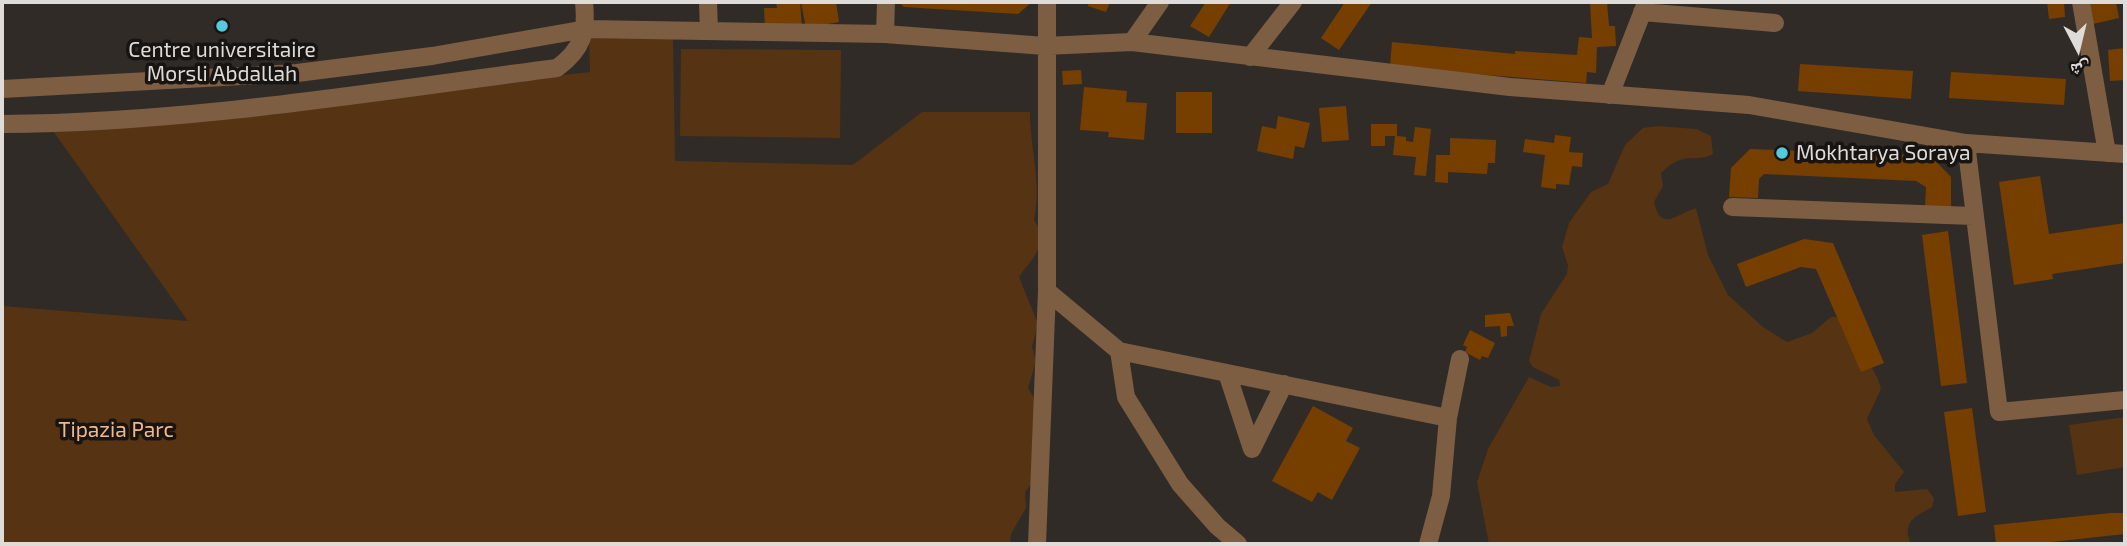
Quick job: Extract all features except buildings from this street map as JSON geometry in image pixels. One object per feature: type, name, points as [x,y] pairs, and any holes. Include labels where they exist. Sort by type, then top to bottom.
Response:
[{"type":"street","points":[[2,124],[80,124],[195,116],[557,68],[570,58],[586,29],[584,2]]},
{"type":"street","points":[[708,2],[709,31]]},
{"type":"street","points":[[885,34],[886,2]]},
{"type":"street","points":[[1037,544],[1047,291],[1047,2]]},
{"type":"street","points":[[1132,42],[1160,2]]},
{"type":"street","points":[[1250,57],[1293,2]]},
{"type":"street","points":[[2,89],[297,73],[432,56],[586,29],[885,34],[1045,46],[1132,42],[1510,87],[1749,105],[1966,143],[2116,154],[2081,2]]},
{"type":"street","points":[[1611,94],[1644,7],[1775,23]]},
{"type":"street","points":[[1966,143],[1973,216],[2000,412],[2125,400]]},
{"type":"street","points":[[1732,207],[1973,216]]},
{"type":"street","points":[[1047,291],[1119,351],[1448,418]]},
{"type":"street","points":[[1119,351],[1126,397],[1180,484],[1217,526],[1238,544]]},
{"type":"street","points":[[1428,544],[1441,496],[1448,418],[1460,359]]},
{"type":"street","points":[[1227,373],[1252,449],[1284,384]]},
{"type":"green space","name":"Tipazia Parc","points":[[589,36],[673,38],[675,161],[853,165],[922,112],[1030,112],[1037,193],[1034,220],[1041,236],[1038,250],[1019,277],[1038,324],[1032,347],[1036,361],[1028,388],[1034,398],[1034,480],[1025,492],[1026,508],[1011,534],[1010,544],[2,544],[2,306],[188,321],[46,121],[252,111],[590,72]]},
{"type":"green space","points":[[681,49],[841,50],[840,138],[680,136]]},
{"type":"green space","points":[[1658,126],[1696,129],[1711,136],[1713,154],[1677,161],[1661,173],[1663,186],[1654,202],[1657,211],[1665,219],[1696,208],[1708,255],[1728,295],[1763,327],[1787,342],[1812,333],[1831,317],[1843,317],[1881,389],[1867,419],[1874,435],[1904,472],[1895,484],[1895,492],[1927,489],[1934,498],[1932,507],[1915,517],[1909,525],[1911,544],[1489,544],[1477,482],[1488,449],[1529,377],[1551,387],[1560,386],[1559,380],[1533,367],[1529,361],[1541,314],[1567,274],[1568,265],[1562,247],[1569,223],[1591,192],[1608,184],[1625,145],[1643,128]]},
{"type":"green space","points":[[2125,417],[2125,467],[2077,475],[2069,425]]},
{"type":"place","name":"Centre universitaire Morsli Abdallah","points":[[222,26]]},
{"type":"place","name":"Mokhtarya Soraya","points":[[1782,153]]}]
